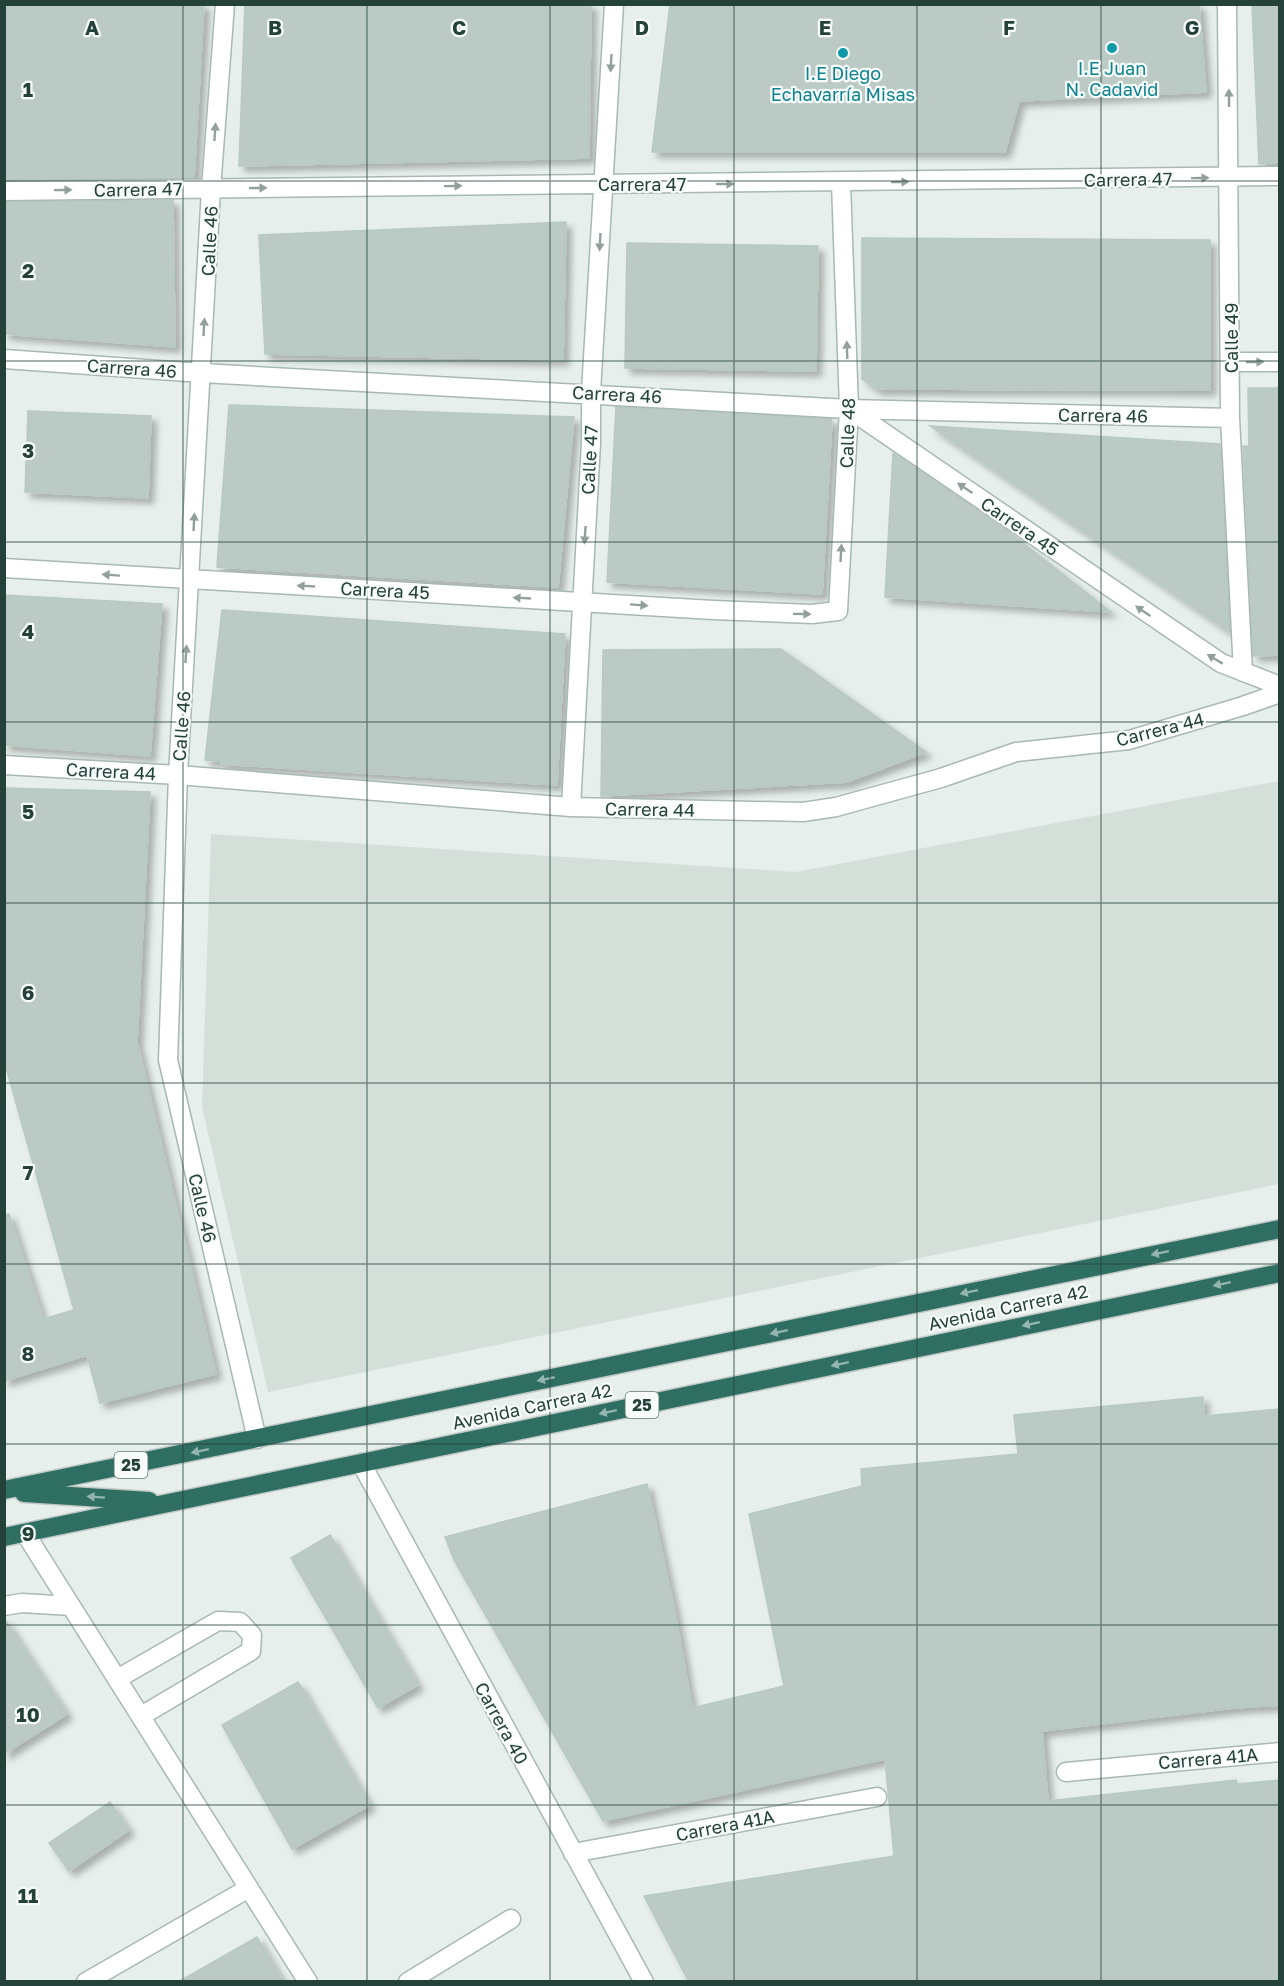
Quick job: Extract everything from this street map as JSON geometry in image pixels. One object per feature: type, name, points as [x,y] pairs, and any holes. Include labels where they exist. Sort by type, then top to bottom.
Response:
[{"type":"highway","name":"Avenida Carrera 42","points":[[4,1491],[1280,1228]]},
{"type":"highway","name":"Avenida Carrera 42","points":[[4,1537],[1280,1273]]},
{"type":"highway","points":[[4,1491],[175,1502]]},
{"type":"street","name":"Calle 46","points":[[225,4],[211,189],[191,580],[178,775],[168,1060],[258,1439]]},
{"type":"street","name":"Calle 47","points":[[571,807],[580,601],[591,443],[591,392],[614,4]]},
{"type":"street","name":"Calle 49","points":[[1227,4],[1232,362],[1230,418],[1243,672]]},
{"type":"street","name":"Carrera 47","points":[[4,191],[841,183],[1280,176]]},
{"type":"street","name":"Calle 48","points":[[766,612],[812,614],[838,611],[849,409],[841,183]]},
{"type":"street","name":"Carrera 46","points":[[4,359],[202,373],[591,392],[849,409],[1230,418]]},
{"type":"street","points":[[1232,362],[1280,362]]},
{"type":"street","name":"Carrera 45","points":[[849,409],[1221,663],[1280,686]]},
{"type":"street","name":"Carrera 45","points":[[4,568],[766,612]]},
{"type":"street","name":"Carrera 44","points":[[4,765],[178,775],[571,807],[803,812],[836,807],[941,778],[1016,752],[1129,740],[1280,693]]},
{"type":"street","name":"Carrera 40","points":[[361,1463],[644,1982]]},
{"type":"street","points":[[25,1533],[308,1982]]},
{"type":"street","points":[[4,1606],[22,1603],[71,1606]]},
{"type":"street","points":[[117,1679],[218,1621],[240,1622],[252,1635],[251,1651],[141,1716]]},
{"type":"street","name":"Carrera 41A","points":[[1065,1772],[1280,1752]]},
{"type":"street","name":"Carrera 41A","points":[[573,1853],[877,1797]]},
{"type":"street","points":[[86,1982],[249,1888]]},
{"type":"street","points":[[408,1982],[511,1919]]},
{"type":"shaded area","points":[[1279,781],[1279,1184],[268,1392],[202,1107],[211,834],[796,872]]},
{"type":"building","points":[[4,4],[204,4],[194,178],[4,180]]},
{"type":"building","points":[[245,4],[591,4],[589,158],[239,166]]},
{"type":"building","name":"I.E Diego Echavarría Misas","points":[[670,4],[1199,4],[1206,92],[1019,101],[1005,152],[652,152]]},
{"type":"building","points":[[1252,4],[1280,4],[1280,162],[1259,164]]},
{"type":"building","points":[[173,200],[175,347],[4,334],[4,202]]},
{"type":"building","points":[[566,222],[563,360],[265,354],[259,235]]},
{"type":"building","points":[[862,238],[1210,240],[1210,390],[877,389],[862,379]]},
{"type":"building","points":[[627,243],[818,246],[816,371],[625,368]]},
{"type":"building","points":[[1248,388],[1280,388],[1280,655],[1253,656],[1243,446],[1249,446]]},
{"type":"building","points":[[229,405],[574,417],[558,587],[217,567]]},
{"type":"building","points":[[616,407],[832,419],[822,594],[607,582]]},
{"type":"building","points":[[28,411],[151,416],[148,498],[25,492]]},
{"type":"building","points":[[930,426],[1220,444],[1230,632]]},
{"type":"building","points":[[893,453],[1004,528],[1111,612],[885,597]]},
{"type":"building","points":[[4,595],[162,604],[150,756],[4,745]]},
{"type":"building","points":[[222,610],[565,634],[557,785],[221,764],[221,761],[205,760]]},
{"type":"building","points":[[781,649],[926,752],[847,782],[601,796],[603,650]]},
{"type":"building","points":[[4,788],[150,792],[137,1042],[216,1374],[100,1403],[87,1355],[4,1381],[4,1215],[9,1214],[43,1319],[74,1310],[4,1060]]},
{"type":"building","points":[[1203,1397],[1204,1416],[1280,1409],[1280,1705],[1233,1708],[1042,1731],[1048,1801],[1236,1780],[1237,1784],[1280,1780],[1280,1982],[689,1982],[644,1896],[894,1856],[885,1759],[603,1821],[454,1560],[445,1537],[647,1484],[675,1612],[692,1708],[784,1686],[749,1514],[862,1486],[861,1469],[1018,1454],[1014,1415]]},
{"type":"building","points":[[330,1535],[418,1685],[378,1708],[291,1558]]},
{"type":"building","points":[[4,1618],[67,1714],[4,1754]]},
{"type":"building","points":[[298,1682],[370,1805],[292,1849],[222,1725]]},
{"type":"building","points":[[110,1802],[129,1830],[69,1871],[49,1843]]},
{"type":"building","points":[[257,1937],[283,1982],[178,1982]]},
{"type":"place","name":"I.E Juan N. Cadavid","points":[[1112,48]]},
{"type":"place","name":"I.E Diego Echavarría Misas","points":[[843,53]]}]
